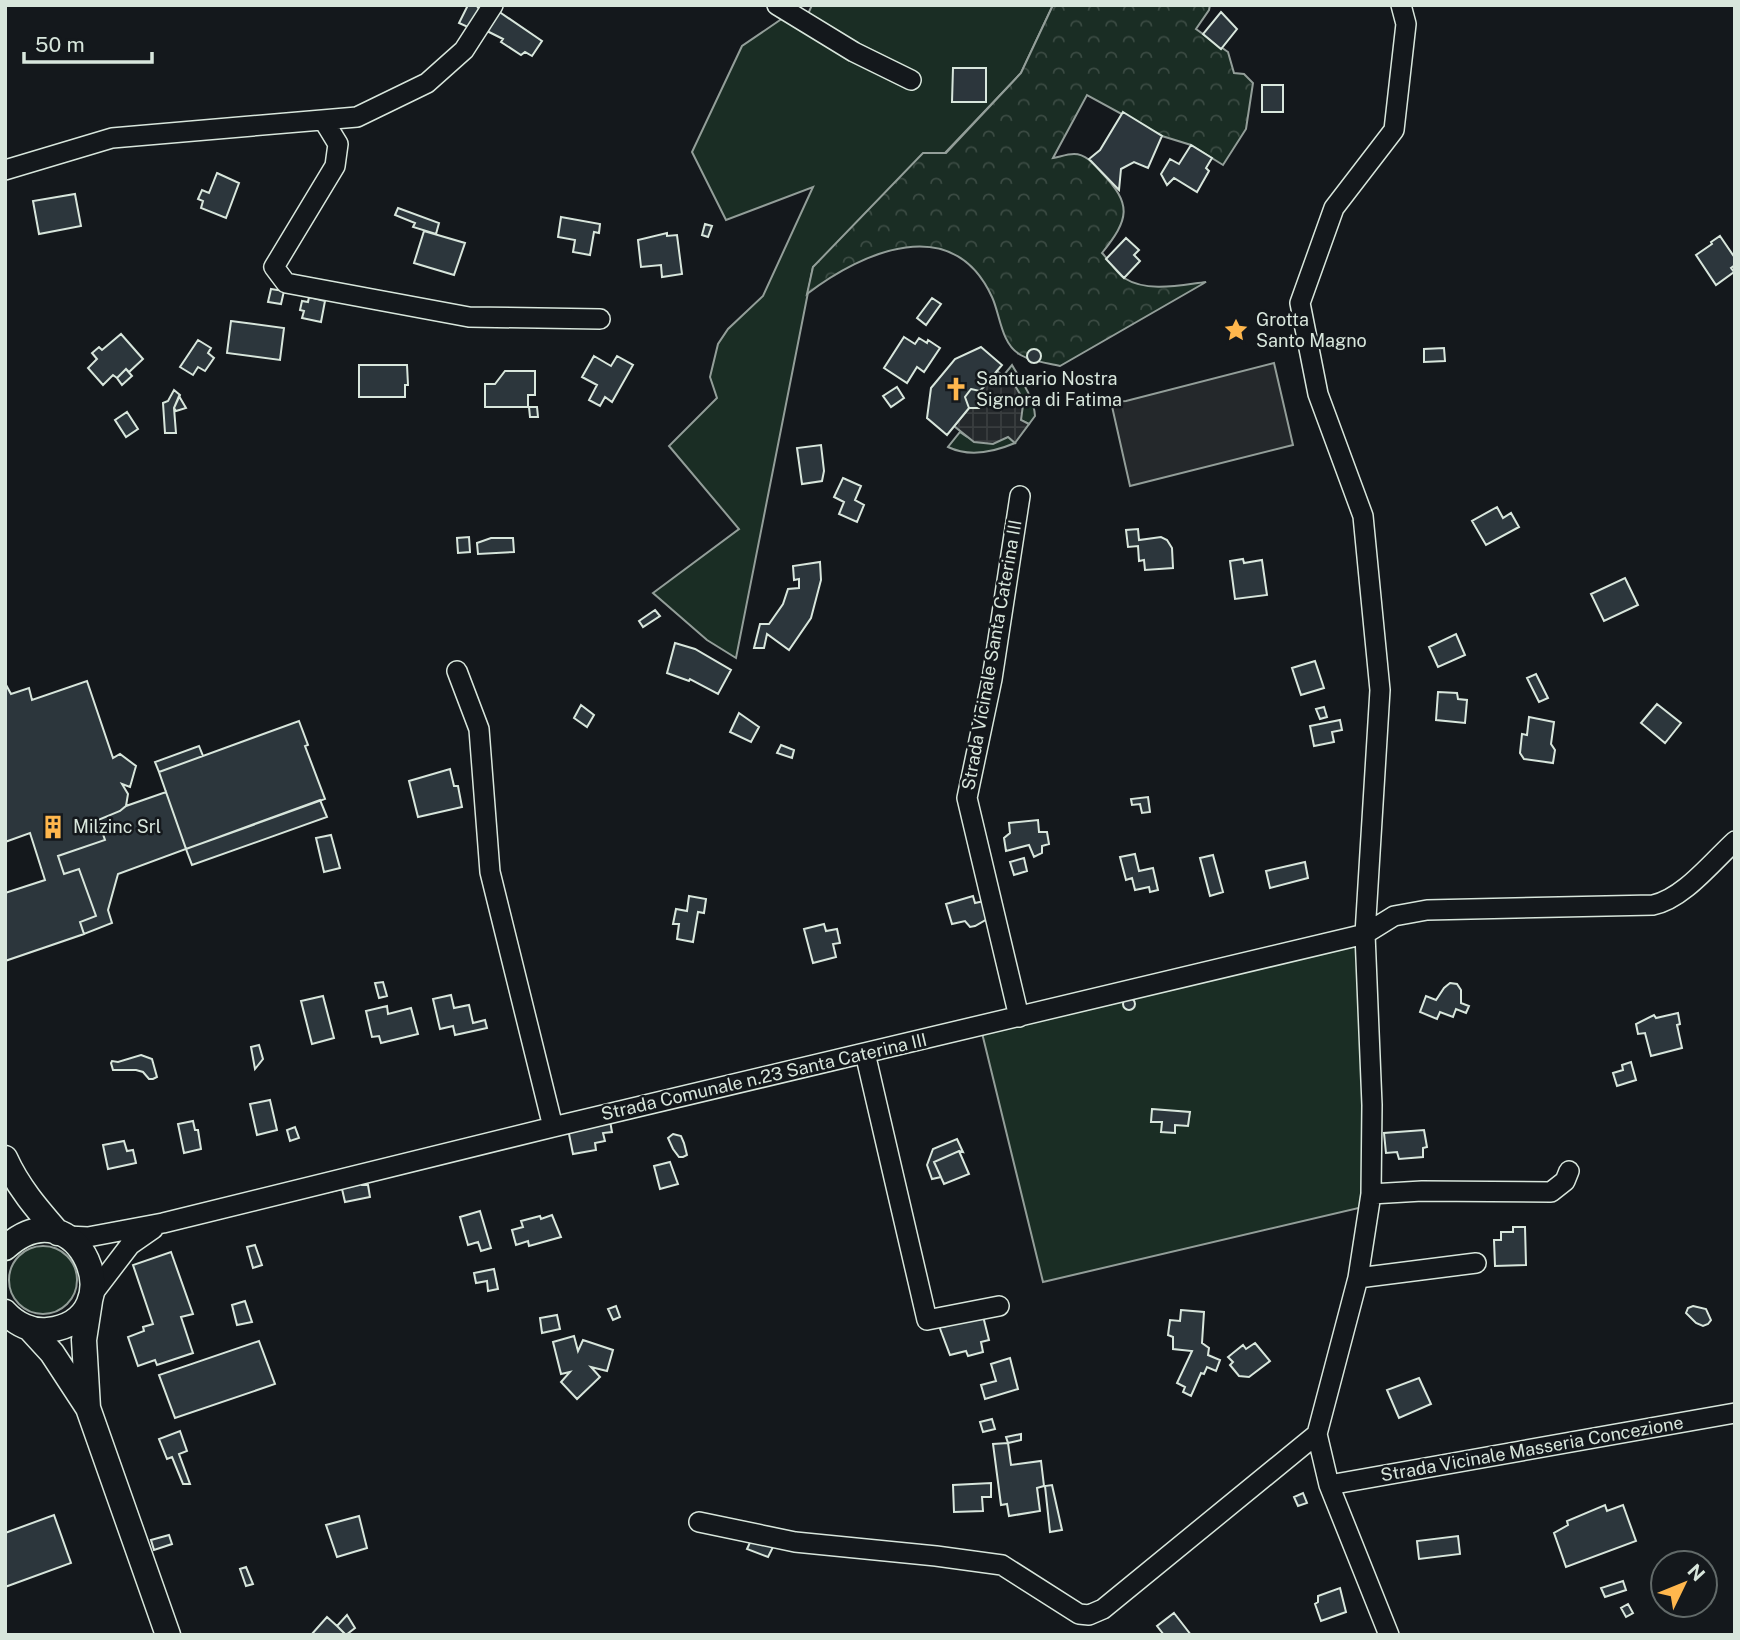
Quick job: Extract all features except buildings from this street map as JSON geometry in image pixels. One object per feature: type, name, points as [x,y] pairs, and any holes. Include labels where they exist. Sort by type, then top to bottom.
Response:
[{"type":"main road","points":[[5,1158],[15,1180],[29,1199],[62,1235],[80,1247],[90,1262],[93,1279],[84,1340],[88,1409]]},
{"type":"main road","points":[[5,1248],[15,1239],[29,1233],[43,1231],[62,1235]]},
{"type":"main road","points":[[15,1322],[44,1330],[59,1328],[72,1322],[83,1312],[90,1297]]},
{"type":"main road","points":[[15,1322],[52,1353],[88,1409],[168,1635]]},
{"type":"street","points":[[5,170],[112,138],[357,117],[427,83],[464,50],[493,5]]},
{"type":"street","points":[[777,5],[854,52],[911,80]]},
{"type":"street","points":[[1390,1635],[1329,1485],[1317,1434],[1358,1278],[1371,1194],[1372,1105],[1365,934],[1380,691],[1363,516],[1318,394],[1300,303],[1334,208],[1394,130],[1406,24],[1401,5]]},
{"type":"street","points":[[324,121],[338,144],[335,166],[274,267],[286,283],[469,317],[600,319]]},
{"type":"street","name":"Strada Vicinale Santa Caterina III","points":[[1019,1017],[967,798],[992,679],[1020,496]]},
{"type":"street","points":[[457,671],[480,729],[490,872],[553,1127]]},
{"type":"street","name":"Strada Comunale n.23 Santa Caterina III","points":[[62,1235],[88,1237],[163,1223],[553,1127],[1365,934],[1394,916],[1427,910],[1665,903],[1735,841]]},
{"type":"street","points":[[865,1053],[927,1320],[999,1306]]},
{"type":"street","points":[[1371,1194],[1422,1191],[1551,1192],[1565,1181],[1569,1171]]},
{"type":"street","points":[[90,1297],[130,1244],[163,1223]]},
{"type":"street","points":[[1358,1278],[1476,1263]]},
{"type":"street","name":"Strada Vicinale Masseria Concezione","points":[[1329,1485],[1735,1413]]},
{"type":"street","points":[[699,1522],[795,1542],[1002,1565],[1079,1614],[1089,1615],[1103,1609],[1317,1434]]},
{"type":"green space","points":[[812,5],[1053,5],[1021,73],[945,153],[813,267],[736,658],[707,640],[653,593],[739,529],[669,446],[717,398],[710,377],[718,344],[728,329],[763,296],[813,187],[726,220],[692,152],[742,46],[786,16],[808,14]]},
{"type":"green space","points":[[1053,5],[1210,5],[1196,29],[1228,52],[1234,73],[1244,74],[1253,83],[1246,129],[1223,165],[1191,145],[1162,136],[1087,95],[1053,158],[1078,154],[1086,158],[1118,194],[1124,212],[1122,221],[1102,253],[1124,278],[1133,283],[1154,287],[1206,282],[1060,366],[1028,358],[1013,349],[1005,336],[992,297],[975,271],[955,255],[931,247],[906,247],[880,254],[854,264],[807,294],[813,267],[923,153],[946,153],[1021,73]]},
{"type":"green space","points":[[1012,365],[1032,402],[1035,416],[1029,424],[1020,420],[1014,384],[1003,376]]},
{"type":"green space","points":[[960,432],[983,442],[1008,436],[1015,443],[981,452],[964,452],[948,447]]},
{"type":"green space","points":[[1365,934],[1363,1207],[1043,1282],[982,1033]]},
{"type":"green space","points":[[43,1246],[56,1249],[67,1256],[74,1267],[77,1280],[74,1293],[67,1304],[56,1311],[43,1314],[30,1311],[19,1304],[12,1293],[9,1280],[12,1267],[19,1256],[30,1249]]},
{"type":"shaded area","points":[[1274,363],[1293,445],[1130,486],[1111,402],[1126,401]]},
{"type":"shaded area","points":[[997,371],[1014,384],[1023,405],[1021,420],[1029,424],[1015,443],[1008,437],[993,444],[974,442],[954,426],[969,408],[979,408],[985,401],[980,391]]},
{"type":"place","name":"Grotta Santo Magno","points":[[1236,330]]},
{"type":"place","name":"Santuario Nostra Signora di Fatima","points":[[956,389]]},
{"type":"place","name":"Milzinc Srl","points":[[53,827]]}]
